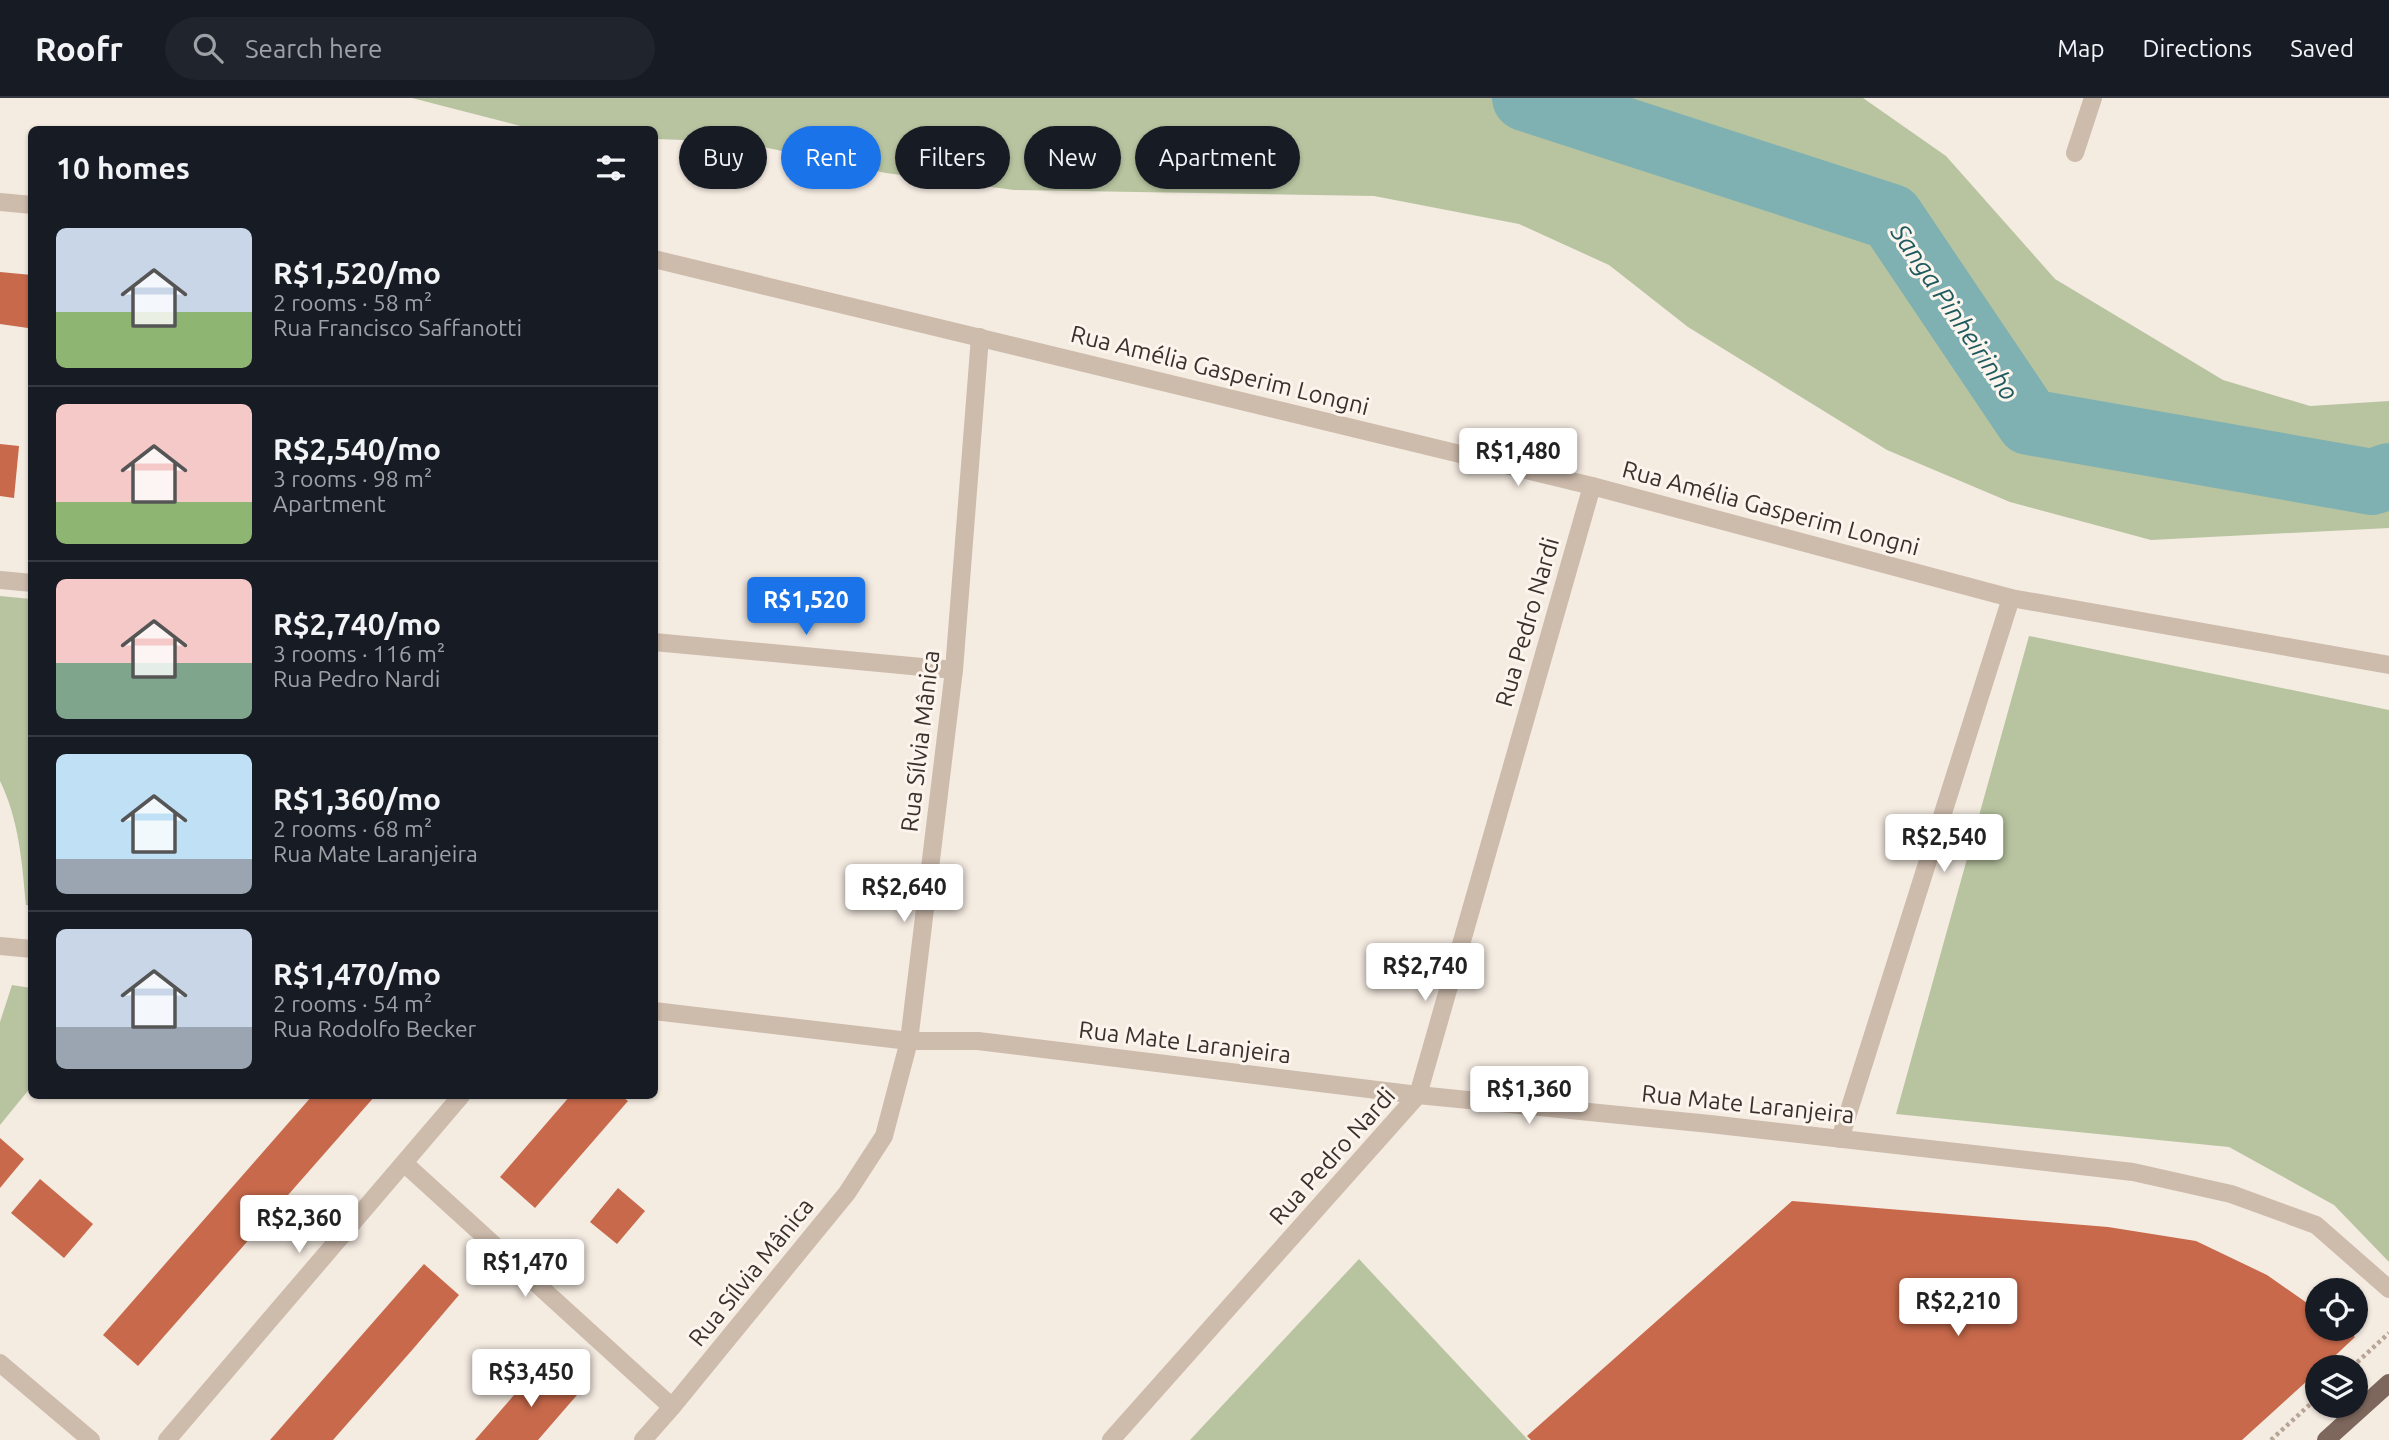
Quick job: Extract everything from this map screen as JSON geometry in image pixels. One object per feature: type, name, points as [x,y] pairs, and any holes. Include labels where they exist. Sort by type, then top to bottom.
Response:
[{"type":"main road","points":[[2326,1440],[2389,1383]]},
{"type":"street","points":[[2075,153],[2093,98]]},
{"type":"street","points":[[0,202],[28,205]]},
{"type":"street","name":"Rua Amélia Gasperim Longni","points":[[658,260],[1592,486],[2011,598],[2389,665]]},
{"type":"street","name":"Rua Sílvia Mânica","points":[[643,1440],[855,1182],[884,1136],[909,1041],[954,670],[980,337]]},
{"type":"street","name":"Rua Pedro Nardi","points":[[1111,1440],[1418,1096],[1592,486]]},
{"type":"street","points":[[0,580],[28,583]]},
{"type":"street","points":[[1840,1139],[2011,598]]},
{"type":"street","points":[[658,642],[954,670]]},
{"type":"street","points":[[0,946],[28,949]]},
{"type":"street","name":"Rua Mate Laranjeira","points":[[658,1011],[909,1041],[978,1041],[1418,1096],[2133,1172],[2231,1194],[2316,1225],[2389,1289]]},
{"type":"street","points":[[167,1440],[458,1099]]},
{"type":"street","points":[[404,1163],[672,1407]]},
{"type":"street","points":[[0,1363],[91,1440]]},
{"type":"path","points":[[2365,1355],[2389,1333]]},
{"type":"path","points":[[2271,1440],[2305,1409]]},
{"type":"green space","points":[[412,98],[1863,98],[1946,156],[2055,279],[2223,380],[2310,406],[2389,401],[2389,528],[2151,540],[2010,502],[1887,450],[1688,327],[1609,265],[1519,224],[1374,196],[1006,189],[1010,189],[1010,126],[895,126],[895,174],[881,172],[881,126],[781,126],[781,151],[767,148],[767,126],[679,126],[679,140],[658,139],[658,126],[520,126]]},
{"type":"green space","points":[[0,596],[28,599],[28,905],[16,826],[0,781]]},
{"type":"green space","points":[[2029,636],[2389,710],[2389,1262],[2334,1205],[2229,1147],[1896,1114]]},
{"type":"green space","points":[[12,985],[28,988],[28,1091],[0,1125],[0,1022]]},
{"type":"green space","points":[[1359,1259],[1528,1440],[1190,1440]]},
{"type":"building","points":[[0,272],[28,275],[28,328],[0,324]]},
{"type":"building","points":[[0,444],[19,446],[14,498],[0,496]]},
{"type":"building","points":[[309,1099],[372,1099],[138,1366],[103,1335]]},
{"type":"building","points":[[567,1099],[628,1101],[535,1208],[500,1177]]},
{"type":"building","points":[[0,1138],[24,1159],[0,1188]]},
{"type":"building","points":[[40,1179],[93,1224],[64,1258],[11,1213]]},
{"type":"building","points":[[618,1188],[645,1211],[617,1244],[590,1222]]},
{"type":"building","points":[[1792,1201],[2108,1227],[2196,1241],[2267,1275],[2305,1302],[2305,1341],[2351,1341],[2336,1355],[2305,1355],[2305,1383],[2242,1440],[1531,1440],[1527,1436]]},
{"type":"building","points":[[424,1264],[459,1295],[413,1349],[333,1440],[270,1440]]},
{"type":"building","points":[[541,1364],[577,1395],[538,1440],[475,1440]]},
{"type":"waterway","name":"Sanga Pinheirinho","points":[[1525,98],[1891,217],[2029,422],[2372,482],[2389,476]]}]
